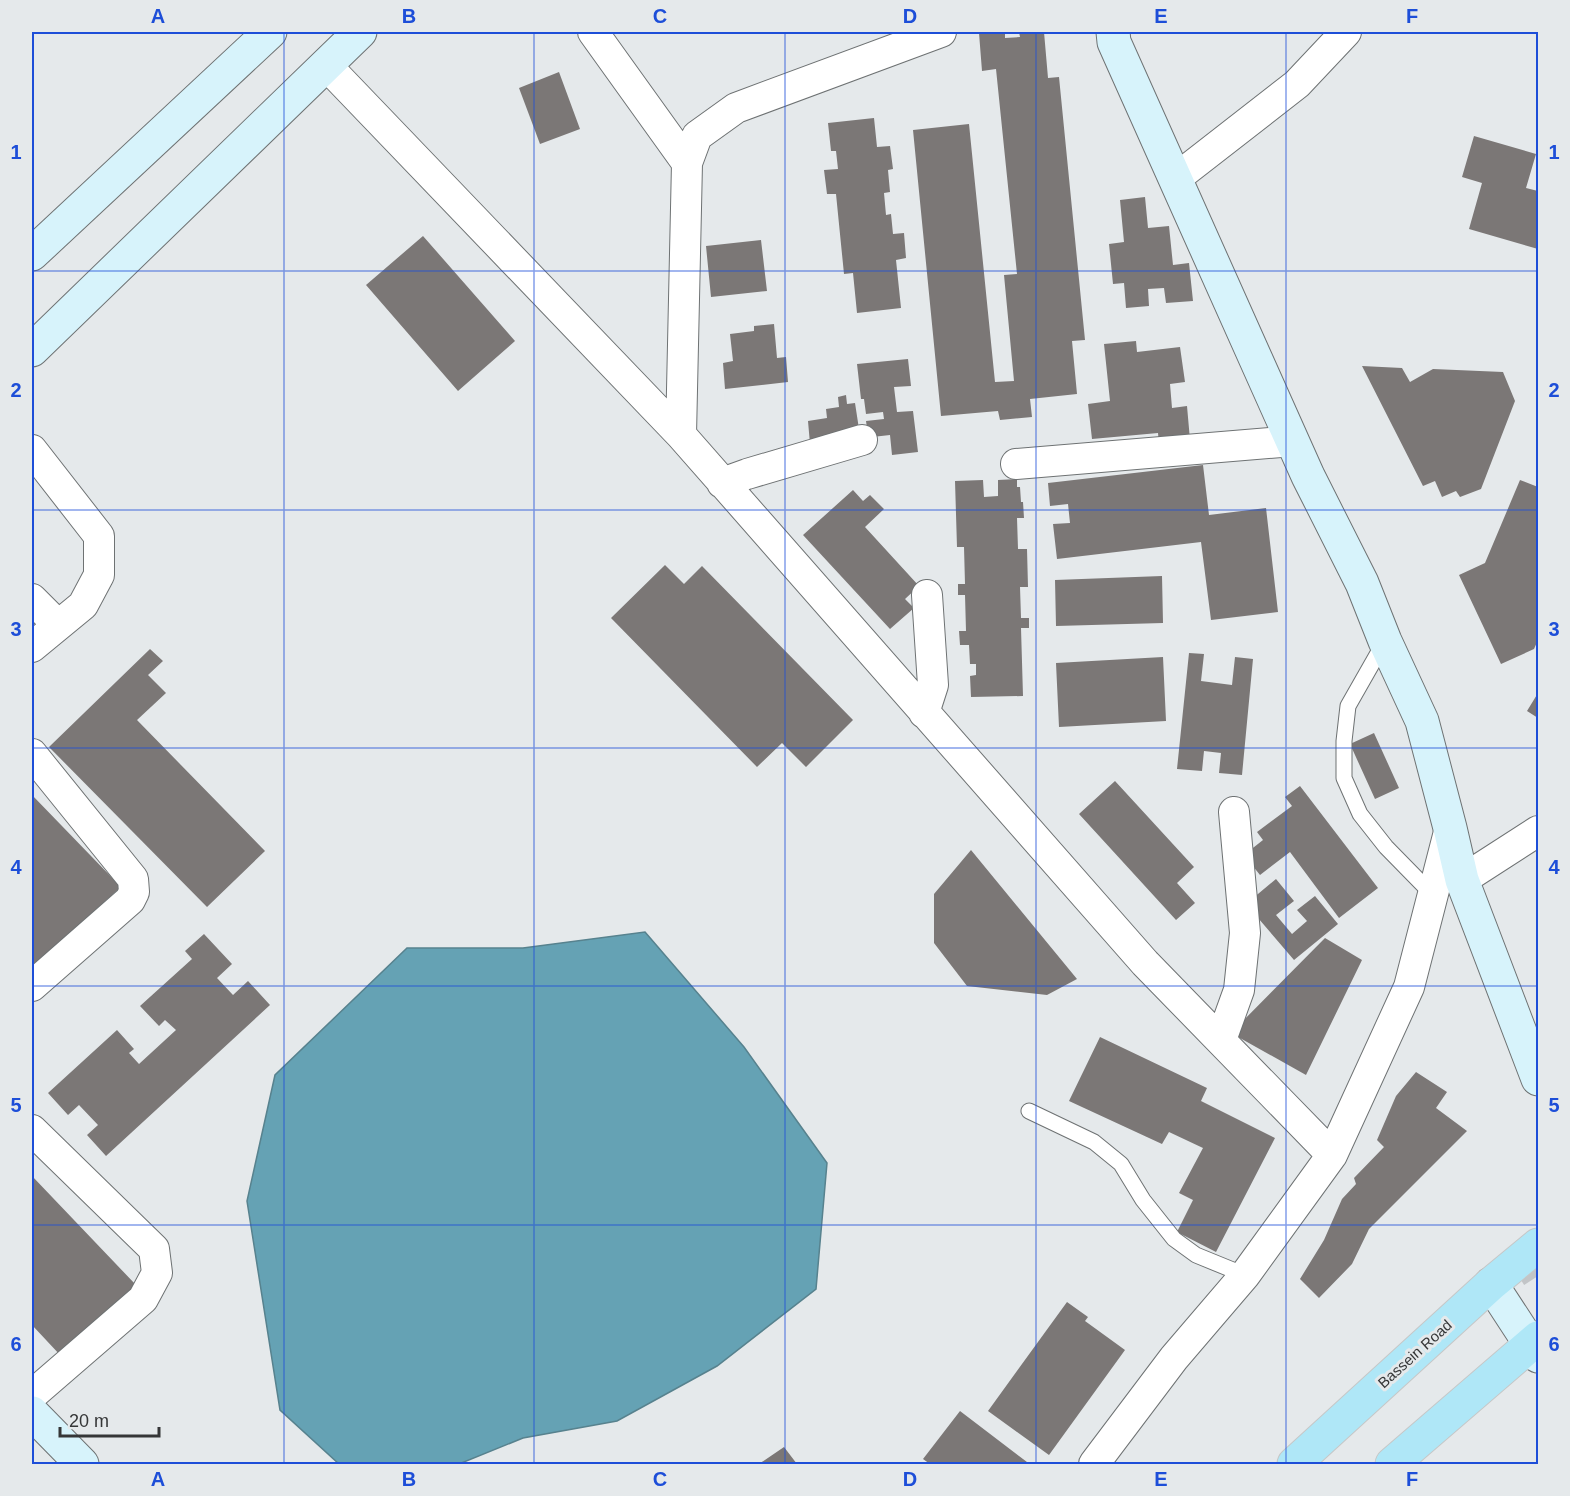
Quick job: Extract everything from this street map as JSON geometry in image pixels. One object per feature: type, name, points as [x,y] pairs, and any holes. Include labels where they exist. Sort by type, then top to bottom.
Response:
[{"type":"main road","name":"Bassein Road","points":[[1294,1464],[1491,1284],[1539,1245]]},
{"type":"main road","points":[[1392,1464],[1536,1346]]},
{"type":"street","points":[[32,254],[270,32]]},
{"type":"street","points":[[32,350],[360,32]]},
{"type":"street","points":[[593,32],[687,163]]},
{"type":"street","points":[[681,435],[687,163],[697,136],[736,108],[941,32]]},
{"type":"street","points":[[1094,1464],[1174,1358],[1245,1275],[1332,1155],[1409,987],[1448,888],[1450,828],[1422,721],[1385,641],[1362,583],[1308,476],[1114,42],[1113,32]]},
{"type":"street","points":[[1175,179],[1297,84],[1346,32]]},
{"type":"street","points":[[326,65],[681,435],[1145,963],[1332,1155]]},
{"type":"street","points":[[722,483],[862,440]]},
{"type":"street","points":[[1016,464],[1293,441]]},
{"type":"street","points":[[32,450],[99,536],[99,575],[83,605],[32,647]]},
{"type":"street","points":[[924,713],[933,685],[927,595]]},
{"type":"street","points":[[32,599],[58,625]]},
{"type":"street","points":[[32,754],[133,879],[134,892],[130,900],[32,986]]},
{"type":"street","points":[[1221,1040],[1239,990],[1245,933],[1234,812]]},
{"type":"street","points":[[1448,888],[1539,831]]},
{"type":"street","points":[[1448,888],[1539,1080]]},
{"type":"street","points":[[32,1131],[154,1249],[157,1273],[143,1299],[32,1395]]},
{"type":"street","points":[[1491,1284],[1536,1346]]},
{"type":"street","points":[[32,1413],[82,1464]]},
{"type":"lane","points":[[1385,641],[1348,706],[1344,741],[1344,778],[1360,814],[1386,848],[1448,888]]},
{"type":"lane","points":[[1029,1111],[1094,1142],[1121,1164],[1143,1200],[1174,1239],[1196,1255],[1245,1275]]},
{"type":"water","points":[[645,932],[744,1047],[827,1163],[816,1289],[717,1366],[617,1421],[523,1438],[459,1464],[339,1464],[280,1410],[247,1201],[275,1075],[407,948],[523,948]]},
{"type":"building","points":[[1005,32],[1005,38],[1020,37],[1019,32],[1044,32],[1048,78],[1059,77],[1085,340],[1072,341],[1077,394],[1030,399],[1032,417],[1000,420],[998,411],[941,416],[913,130],[969,124],[995,382],[1014,381],[1004,275],[1017,274],[996,69],[982,71],[979,33]]},
{"type":"building","points":[[559,72],[580,129],[540,144],[519,88]]},
{"type":"building","points":[[874,118],[877,147],[890,146],[893,169],[888,170],[890,192],[884,193],[886,215],[891,214],[893,234],[904,233],[906,258],[896,260],[901,308],[857,313],[853,273],[844,274],[836,194],[827,194],[824,170],[838,169],[836,151],[831,151],[828,123]]},
{"type":"building","points":[[1474,136],[1536,154],[1526,188],[1538,191],[1538,249],[1469,229],[1482,183],[1462,177]]},
{"type":"building","points":[[1145,197],[1148,228],[1169,226],[1173,265],[1189,263],[1193,301],[1166,303],[1164,288],[1148,289],[1149,306],[1126,308],[1124,283],[1113,284],[1109,244],[1124,242],[1120,200]]},
{"type":"building","points":[[423,236],[515,341],[458,391],[366,285]]},
{"type":"building","points":[[761,240],[767,291],[711,297],[706,246]]},
{"type":"building","points":[[774,324],[777,358],[786,357],[788,382],[725,389],[723,363],[733,361],[730,334],[754,331],[754,326]]},
{"type":"building","points":[[1136,341],[1137,352],[1180,347],[1185,382],[1170,384],[1172,408],[1187,406],[1190,440],[1159,444],[1158,433],[1092,439],[1088,404],[1110,401],[1104,344]]},
{"type":"building","points":[[908,359],[911,386],[894,387],[897,412],[913,411],[918,452],[892,455],[890,435],[810,444],[808,421],[827,418],[826,409],[839,407],[838,397],[846,395],[847,404],[855,403],[859,429],[867,428],[866,421],[884,419],[883,412],[866,414],[864,399],[861,399],[857,364]]},
{"type":"building","points":[[1362,366],[1402,368],[1410,382],[1433,369],[1503,372],[1515,401],[1481,489],[1460,497],[1456,491],[1442,497],[1435,481],[1423,486]]},
{"type":"building","points":[[1203,465],[1209,515],[1266,508],[1278,612],[1211,620],[1201,542],[1057,559],[1053,524],[1070,523],[1068,504],[1050,506],[1048,483]]},
{"type":"building","points":[[1017,479],[1017,487],[1020,487],[1021,502],[1023,502],[1024,518],[1017,518],[1018,549],[1027,549],[1028,587],[1020,587],[1021,618],[1029,618],[1029,628],[1021,628],[1023,696],[971,697],[970,676],[976,675],[976,664],[970,664],[969,645],[960,645],[959,631],[966,631],[965,595],[958,595],[958,584],[965,584],[964,547],[957,547],[955,481],[983,480],[984,497],[998,496],[998,480]]},
{"type":"building","points":[[1520,480],[1538,487],[1538,640],[1534,649],[1501,664],[1459,575],[1485,563]]},
{"type":"building","points":[[853,490],[863,501],[870,495],[884,509],[865,527],[919,586],[905,599],[914,608],[890,629],[803,535]]},
{"type":"building","points":[[665,565],[684,584],[702,566],[853,720],[806,767],[782,743],[757,767],[611,618]]},
{"type":"building","points":[[1162,576],[1163,623],[1056,626],[1055,580]]},
{"type":"building","points":[[150,649],[163,661],[148,675],[166,693],[137,720],[265,851],[207,907],[49,747]]},
{"type":"building","points":[[1189,653],[1204,654],[1201,681],[1232,685],[1235,657],[1253,659],[1242,775],[1219,773],[1221,753],[1204,751],[1202,771],[1177,769]]},
{"type":"building","points":[[1163,657],[1166,721],[1059,727],[1056,663]]},
{"type":"building","points":[[1538,693],[1538,718],[1527,711]]},
{"type":"building","points":[[1374,733],[1399,788],[1375,799],[1350,744]]},
{"type":"building","points":[[1115,781],[1194,867],[1177,883],[1195,903],[1176,920],[1079,814]]},
{"type":"building","points":[[1300,786],[1378,888],[1339,918],[1290,852],[1260,875],[1244,855],[1263,840],[1257,832],[1292,806],[1285,797]]},
{"type":"building","points":[[32,795],[121,887],[32,967]]},
{"type":"building","points":[[971,850],[1077,979],[1047,995],[967,986],[934,943],[934,894]]},
{"type":"building","points":[[1276,879],[1294,901],[1276,915],[1292,934],[1307,921],[1297,910],[1315,896],[1338,924],[1294,960],[1246,904]]},
{"type":"building","points":[[204,934],[232,964],[217,978],[233,995],[248,981],[270,1005],[106,1156],[87,1135],[98,1125],[79,1105],[68,1115],[48,1093],[117,1030],[134,1049],[129,1053],[139,1064],[176,1030],[165,1020],[159,1026],[140,1006],[192,959],[185,951]]},
{"type":"building","points":[[1325,938],[1362,960],[1306,1075],[1231,1033]]},
{"type":"building","points":[[1100,1037],[1207,1088],[1201,1101],[1275,1138],[1216,1252],[1177,1232],[1193,1200],[1179,1193],[1203,1148],[1169,1132],[1162,1144],[1069,1101]]},
{"type":"building","points":[[1416,1072],[1447,1092],[1436,1108],[1467,1131],[1369,1229],[1352,1264],[1319,1298],[1300,1279],[1324,1240],[1342,1199],[1356,1184],[1354,1178],[1384,1147],[1377,1140],[1396,1096]]},
{"type":"building","points":[[32,1176],[136,1285],[61,1356],[32,1325]]},
{"type":"building","points":[[1067,1302],[1088,1317],[1085,1321],[1125,1350],[1049,1455],[988,1411]]},
{"type":"building","points":[[960,1411],[1027,1462],[1024,1464],[930,1464],[923,1459]]},
{"type":"building","points":[[784,1447],[797,1464],[759,1464]]},
{"type":"tunnel","points":[[1525,1256],[1538,1276]]}]
